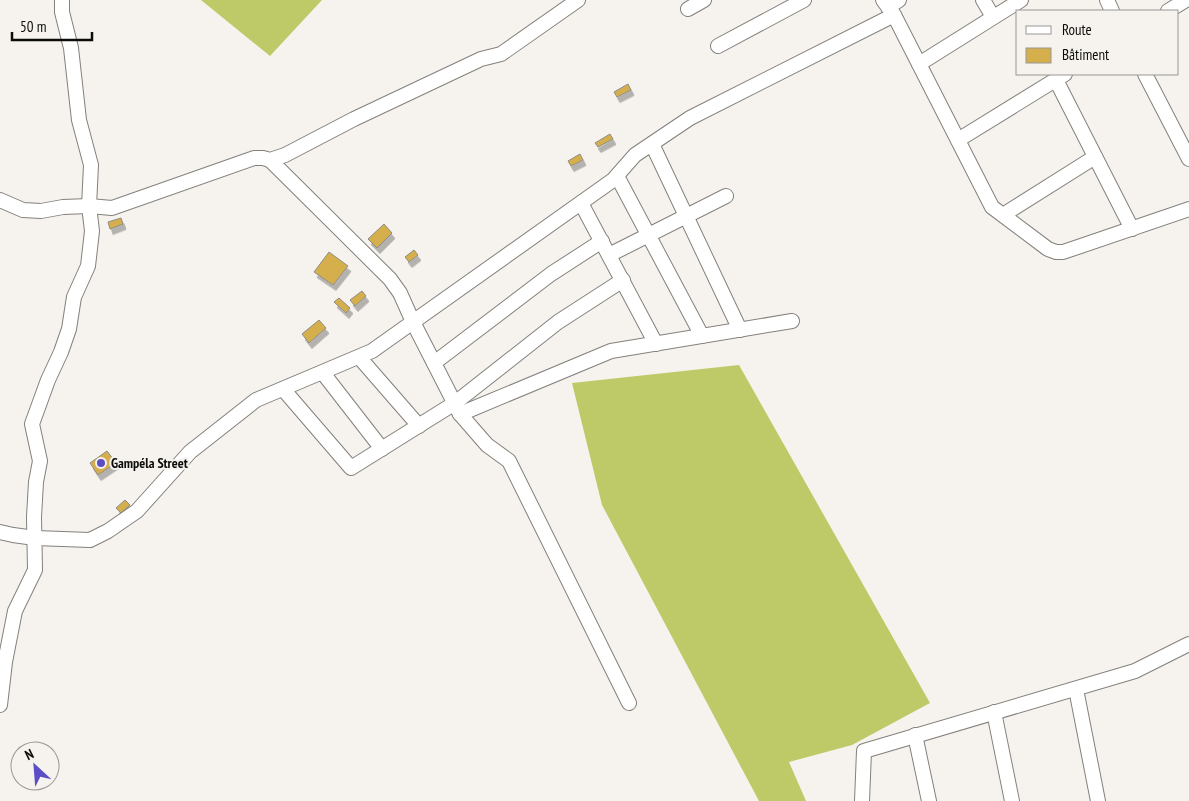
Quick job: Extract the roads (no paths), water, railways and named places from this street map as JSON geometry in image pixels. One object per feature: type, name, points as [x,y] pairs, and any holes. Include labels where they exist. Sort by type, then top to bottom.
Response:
[{"type":"street","points":[[0,705],[5,662],[15,611],[35,570],[36,482],[40,461],[32,424],[48,380],[62,352],[69,329],[74,297],[88,266],[92,231],[89,206],[91,165],[79,120],[71,48],[62,12],[62,0]]},
{"type":"street","points":[[270,160],[285,155],[354,119],[480,60],[501,54],[578,0]]},
{"type":"street","points":[[688,9],[704,0]]},
{"type":"street","points":[[718,46],[804,0]]},
{"type":"street","points":[[982,0],[993,17]]},
{"type":"street","points":[[919,64],[1021,0]]},
{"type":"street","points":[[1170,10],[1186,0]]},
{"type":"street","points":[[0,532],[13,536],[35,538],[90,540],[108,531],[137,511],[190,452],[256,400],[372,352],[613,180],[635,155],[690,118],[891,5],[992,207],[1048,249],[1063,252],[1189,209]]},
{"type":"street","points":[[1146,75],[1189,160]]},
{"type":"street","points":[[958,140],[1061,77],[1095,157],[1132,229]]},
{"type":"street","points":[[652,144],[740,330]]},
{"type":"street","points":[[1003,215],[1095,157]]},
{"type":"street","points":[[0,200],[23,210],[41,211],[63,207],[89,206],[112,208],[254,158],[270,160],[390,278],[400,293],[458,409],[487,445],[509,460],[629,703]]},
{"type":"street","points":[[617,176],[702,336]]},
{"type":"street","points":[[609,254],[726,196]]},
{"type":"street","points":[[581,203],[656,344]]},
{"type":"street","points":[[434,363],[551,274],[602,241]]},
{"type":"street","points":[[458,409],[558,322],[623,280]]},
{"type":"street","points":[[282,390],[351,468],[419,426],[458,409],[611,351],[792,321]]},
{"type":"street","points":[[359,357],[419,426]]},
{"type":"street","points":[[323,373],[382,449]]},
{"type":"street","points":[[862,801],[864,750],[1135,671],[1189,644]]},
{"type":"street","points":[[1076,689],[1098,801]]},
{"type":"street","points":[[994,712],[1012,801]]},
{"type":"street","points":[[915,736],[929,801]]},
{"type":"place","name":"Gampéla Street","points":[[101,463]]}]
